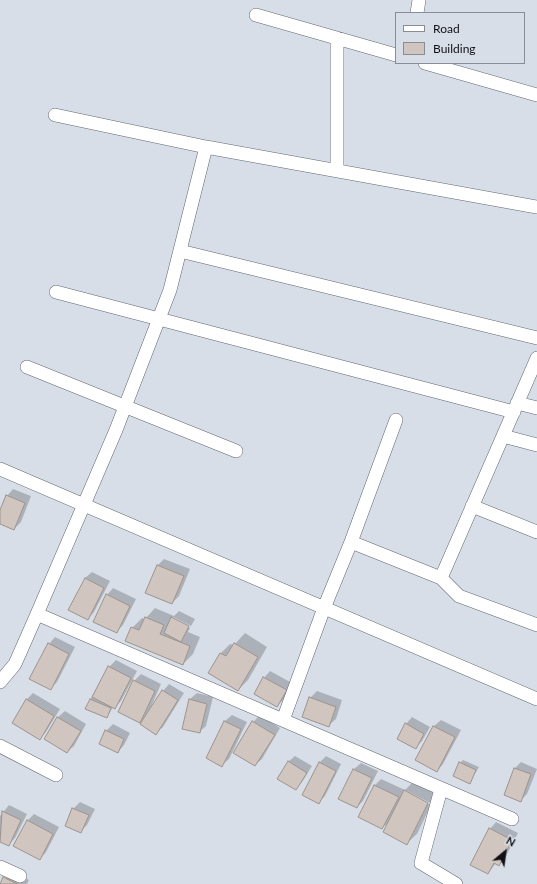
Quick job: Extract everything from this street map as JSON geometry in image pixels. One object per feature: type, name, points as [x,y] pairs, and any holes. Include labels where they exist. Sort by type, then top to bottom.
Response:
[{"type":"street","points":[[417,12],[419,0]]},
{"type":"street","points":[[256,15],[395,55]]},
{"type":"street","points":[[337,38],[337,171]]},
{"type":"street","points":[[428,64],[537,95]]},
{"type":"street","points":[[55,115],[206,147],[537,207]]},
{"type":"street","points":[[0,682],[15,664],[37,614],[125,406],[170,290],[206,147]]},
{"type":"street","points":[[180,251],[537,338]]},
{"type":"street","points":[[56,292],[158,320],[515,408],[537,408]]},
{"type":"street","points":[[441,578],[537,358]]},
{"type":"street","points":[[28,367],[236,451]]},
{"type":"street","points":[[283,720],[396,420]]},
{"type":"street","points":[[503,436],[537,445]]},
{"type":"street","points":[[0,469],[537,698]]},
{"type":"street","points":[[472,506],[537,532]]},
{"type":"street","points":[[351,542],[441,578],[459,596],[537,625]]},
{"type":"street","points":[[37,614],[512,819]]},
{"type":"street","points":[[0,746],[56,775]]},
{"type":"street","points":[[441,789],[421,863],[456,884]]},
{"type":"street","points":[[0,867],[20,876]]},
{"type":"building","points":[[6,495],[25,503],[14,530],[0,524],[0,510]]},
{"type":"building","points":[[157,565],[184,576],[172,604],[145,593]]},
{"type":"building","points":[[85,578],[104,588],[88,620],[68,610]]},
{"type":"building","points":[[106,594],[130,606],[117,633],[93,622]]},
{"type":"building","points":[[145,617],[164,625],[160,634],[190,646],[183,665],[125,641],[131,627],[139,630]]},
{"type":"building","points":[[171,617],[189,626],[181,642],[164,633]]},
{"type":"building","points":[[48,643],[69,654],[51,690],[29,679]]},
{"type":"building","points":[[234,643],[258,657],[238,691],[208,673],[220,653],[226,656]]},
{"type":"building","points":[[108,666],[131,678],[115,709],[92,697]]},
{"type":"building","points":[[263,677],[287,690],[277,707],[254,694]]},
{"type":"building","points":[[133,680],[155,691],[140,723],[118,712]]},
{"type":"building","points":[[162,690],[178,700],[156,735],[140,724]]},
{"type":"building","points":[[309,697],[336,707],[329,727],[302,717]]},
{"type":"building","points":[[26,699],[54,716],[40,740],[12,723]]},
{"type":"building","points":[[90,699],[111,708],[107,718],[85,709]]},
{"type":"building","points":[[189,699],[207,704],[200,733],[182,729]]},
{"type":"building","points":[[57,717],[81,731],[67,753],[44,739]]},
{"type":"building","points":[[224,721],[241,729],[222,767],[206,758]]},
{"type":"building","points":[[252,721],[275,735],[255,766],[233,753]]},
{"type":"building","points":[[405,723],[424,734],[416,749],[397,739]]},
{"type":"building","points":[[433,726],[455,737],[437,772],[415,760]]},
{"type":"building","points":[[105,730],[124,739],[118,753],[99,744]]},
{"type":"building","points":[[288,761],[307,773],[296,790],[277,779]]},
{"type":"building","points":[[319,762],[336,771],[319,804],[302,795]]},
{"type":"building","points":[[459,762],[476,770],[470,784],[453,776]]},
{"type":"building","points":[[514,768],[531,774],[521,802],[504,795]]},
{"type":"building","points":[[353,769],[372,778],[357,808],[338,799]]},
{"type":"building","points":[[374,785],[399,797],[382,829],[358,817]]},
{"type":"building","points":[[404,790],[428,803],[407,845],[383,832]]},
{"type":"building","points":[[72,808],[89,815],[81,833],[65,826]]},
{"type":"building","points":[[2,811],[21,820],[9,846],[0,842]]},
{"type":"building","points":[[27,820],[53,834],[40,860],[13,846]]},
{"type":"building","points":[[489,828],[512,840],[499,866],[494,863],[488,874],[470,865]]},
{"type":"building","points":[[3,877],[17,884],[0,884]]}]
